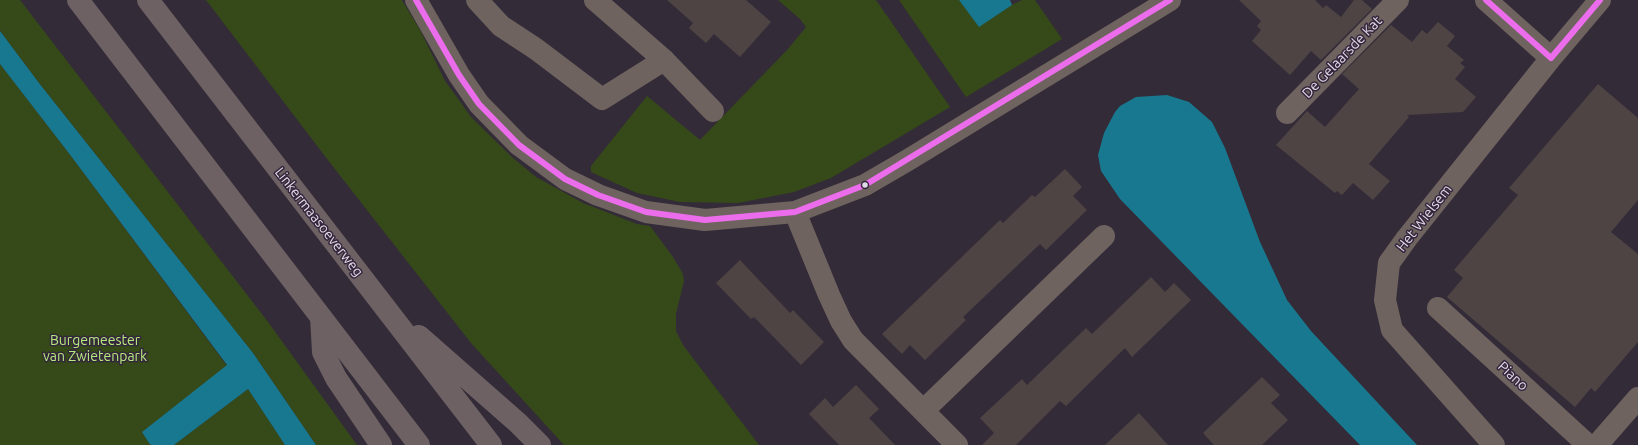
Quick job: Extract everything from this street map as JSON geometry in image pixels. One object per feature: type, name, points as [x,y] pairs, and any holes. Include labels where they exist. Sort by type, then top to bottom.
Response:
[{"type":"highway","points":[[78,0],[419,445]]},
{"type":"highway","name":"Linkermaasoeverweg","points":[[148,0],[491,445]]},
{"type":"highway","points":[[382,303],[518,423],[540,445]]},
{"type":"highway","points":[[321,317],[323,352],[336,378],[381,445]]},
{"type":"street","points":[[416,0],[459,75],[478,104],[519,145],[565,179],[598,195],[646,212],[705,220],[796,212],[865,185],[921,153],[1170,0]]},
{"type":"street","points":[[477,0],[501,26],[536,49],[602,99],[664,60]]},
{"type":"street","points":[[595,0],[664,60],[713,111]]},
{"type":"street","name":"De Gelaarsde Kat","points":[[1287,113],[1398,0]]},
{"type":"street","points":[[1486,0],[1551,58]]},
{"type":"street","name":"Het Wielsem","points":[[1494,445],[1392,330],[1385,300],[1389,263],[1407,238],[1551,58],[1600,0]]},
{"type":"street","points":[[796,212],[829,295],[853,340],[957,445]]},
{"type":"street","points":[[924,410],[1104,236]]},
{"type":"street","name":"Piano","points":[[1438,308],[1588,445]]},
{"type":"street","points":[[1597,445],[1638,398]]},
{"type":"green space","points":[[0,0],[20,0],[268,322],[357,445],[316,445],[253,353],[39,83],[0,31]]},
{"type":"green space","points":[[206,0],[402,0],[420,30],[445,81],[471,117],[513,158],[536,177],[583,203],[637,224],[650,226],[673,257],[683,274],[684,281],[676,314],[676,331],[683,345],[759,445],[564,445],[471,343],[331,164]]},
{"type":"green space","points":[[778,0],[876,0],[950,107],[831,178],[794,192],[738,203],[680,202],[637,193],[591,172],[591,166],[647,96],[700,140],[788,49],[806,27],[800,19]]},
{"type":"green space","points":[[899,0],[959,0],[979,26],[1022,0],[1035,0],[1062,39],[966,97]]},
{"type":"green space","name":"Burgemeester van Zwietenpark","points":[[0,64],[71,156],[227,366],[142,432],[151,445],[0,445]]},
{"type":"green space","points":[[248,389],[285,445],[174,445]]},
{"type":"water","points":[[959,0],[1010,0],[1012,5],[979,27]]},
{"type":"water","points":[[0,31],[39,83],[253,353],[316,445],[285,445],[248,389],[174,445],[151,445],[149,443],[142,432],[227,365],[71,156],[0,64]]},
{"type":"water","points":[[1167,95],[1189,102],[1212,122],[1225,148],[1260,242],[1287,300],[1311,331],[1417,445],[1360,445],[1120,199],[1101,171],[1098,155],[1104,133],[1115,112],[1120,106],[1136,97]]},
{"type":"building","points":[[667,0],[746,0],[771,22],[740,57],[714,34],[706,43],[689,28],[693,23]]},
{"type":"building","points":[[1239,0],[1315,0],[1323,8],[1326,5],[1341,17],[1354,0],[1362,0],[1372,9],[1321,60],[1311,51],[1290,75],[1252,41],[1261,30],[1257,26],[1261,21]]},
{"type":"building","points":[[1438,22],[1455,36],[1447,46],[1464,60],[1460,63],[1465,67],[1455,79],[1476,97],[1463,112],[1407,115],[1409,117],[1369,164],[1390,181],[1373,200],[1353,183],[1342,195],[1337,191],[1335,193],[1276,145],[1307,111],[1325,127],[1359,89],[1342,74],[1391,25],[1412,42],[1422,30],[1427,34]]},
{"type":"building","points":[[1598,84],[1638,118],[1638,200],[1611,232],[1638,254],[1638,342],[1595,392],[1591,388],[1575,407],[1447,297],[1463,278],[1454,270],[1518,195],[1509,188]]},
{"type":"building","points":[[1065,169],[1082,187],[1073,196],[1087,210],[1046,250],[1040,244],[963,317],[966,320],[925,360],[910,345],[902,354],[882,334],[1000,220],[1003,223],[1032,195],[1035,197]]},
{"type":"building","points":[[740,260],[790,313],[793,310],[824,342],[801,365],[754,317],[751,319],[716,283]]},
{"type":"building","points":[[1151,277],[1165,292],[1174,283],[1191,300],[1132,357],[1125,348],[1066,406],[1060,401],[1016,445],[982,445],[994,433],[980,418],[1022,379],[1027,385],[1086,328],[1092,334]]},
{"type":"building","points":[[1262,377],[1280,395],[1271,403],[1288,420],[1262,445],[1214,445],[1203,433]]},
{"type":"building","points":[[856,385],[879,409],[869,418],[895,445],[839,445],[809,414],[825,398],[833,407]]},
{"type":"building","points":[[1139,413],[1168,445],[1105,445]]},
{"type":"transit line","points":[[416,0],[459,75],[479,104],[519,145],[565,179],[598,195],[646,212],[705,220],[795,212],[865,185],[1170,0]]},
{"type":"transit line","points":[[1486,0],[1551,58],[1600,0]]}]
